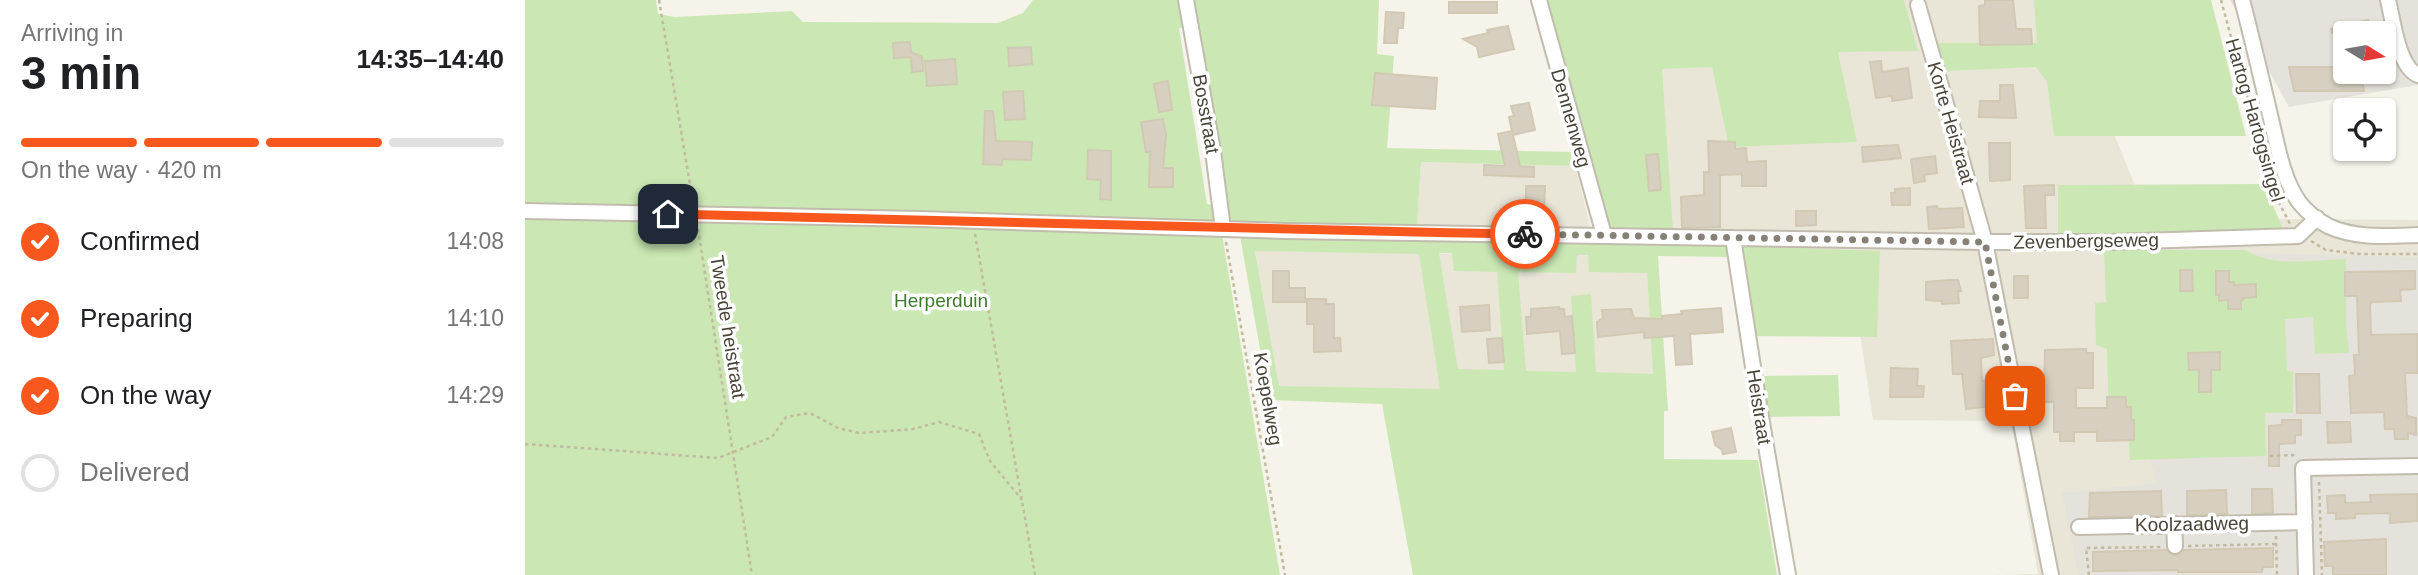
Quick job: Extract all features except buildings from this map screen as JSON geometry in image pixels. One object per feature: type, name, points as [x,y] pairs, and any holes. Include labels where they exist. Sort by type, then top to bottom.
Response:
[{"type":"street","name":"Bosstraat","points":[[1186,0],[1213,151],[1223,229]]},
{"type":"street","name":"Dennenweg","points":[[1539,0],[1604,235]]},
{"type":"street","name":"Hartog Hartogsingel","points":[[2242,0],[2287,175],[2298,201],[2317,218]]},
{"type":"street","points":[[2388,0],[2403,59],[2411,72],[2418,75]]},
{"type":"street","name":"Korte Heistraat","points":[[1918,5],[1985,242],[2051,575]]},
{"type":"street","name":"Zevenbergseweg","points":[[525,211],[1223,229],[1985,242],[2241,239],[2301,234]]},
{"type":"street","points":[[2301,234],[2317,218],[2330,227],[2353,234],[2418,235]]},
{"type":"street","name":"Heistraat","points":[[1733,238],[1788,575]]},
{"type":"street","points":[[2306,575],[2304,468],[2314,464],[2418,466]]},
{"type":"street","name":"Koolzaadweg","points":[[2079,527],[2305,522]]},
{"type":"street","points":[[2174,524],[2175,546]]},
{"type":"path","name":"Tweede heistraat","points":[[659,0],[753,575]]},
{"type":"path","name":"Hartog Hartogsingel","points":[[2221,0],[2273,191],[2288,222],[2301,234]]},
{"type":"path","points":[[972,221],[1035,575]]},
{"type":"path","name":"Koepelweg","points":[[1223,229],[1285,575]]},
{"type":"path","points":[[2301,234],[2326,250],[2359,254],[2418,254]]},
{"type":"path","points":[[525,444],[718,458],[772,437],[786,416],[810,413],[838,428],[859,433],[913,429],[939,422],[979,433],[990,461],[1022,500]]},
{"type":"path","points":[[2314,464],[2322,575]]},
{"type":"path","points":[[2275,522],[2277,575]]},
{"type":"shaded area","points":[[1893,0],[2060,0],[2148,218],[2418,220],[2418,575],[1993,575],[2038,574],[2011,421],[1873,420],[1848,252],[1618,245],[1562,60],[1830,47]]},
{"type":"shaded area","points":[[2230,0],[2418,0],[2418,85],[2289,107]]},
{"type":"shaded area","points":[[1421,162],[1575,166],[1591,229],[1417,227]]},
{"type":"shaded area","points":[[2104,250],[2418,257],[2418,575],[2078,575],[2062,493],[2156,483]]},
{"type":"shaded area","points":[[1255,251],[1646,256],[1655,396],[1279,386]]},
{"type":"green space","name":"Herperduin","points":[[525,0],[656,0],[658,14],[675,17],[792,11],[803,22],[998,23],[1023,13],[1033,0],[1179,0],[1184,27],[1179,28],[1207,204],[1214,205],[1216,222],[1210,222],[1222,235],[1280,575],[525,575]]},
{"type":"green space","points":[[1191,0],[1379,0],[1377,54],[1394,56],[1387,148],[1571,152],[1575,166],[1421,162],[1417,227],[1229,222]]},
{"type":"green space","points":[[1546,0],[1904,0],[1918,51],[1838,52],[1857,142],[1729,147],[1712,67],[1662,69],[1673,231],[1609,230]]},
{"type":"green space","points":[[2034,0],[2211,0],[2246,136],[2054,136],[2047,82],[2036,67],[1945,71],[1937,43],[2037,43]]},
{"type":"green space","points":[[2264,184],[2283,229],[2251,232],[2058,235],[2058,185]]},
{"type":"green space","points":[[1240,236],[1731,244],[1733,257],[1658,256],[1668,411],[1664,411],[1664,459],[1758,460],[1777,575],[1413,575],[1382,404],[1269,400]],"holes":[[[1255,251],[1419,254],[1440,389],[1279,386]],[[1439,253],[1452,253],[1454,271],[1497,272],[1504,370],[1458,369]],[[1577,255],[1588,255],[1589,272],[1647,273],[1653,374],[1596,372],[1591,294],[1571,296],[1576,372],[1526,371],[1518,272],[1576,273]]]},
{"type":"green space","points":[[1743,246],[1880,251],[1877,337],[1754,336]]},
{"type":"green space","points":[[2104,250],[2246,250],[2257,256],[2281,261],[2346,259],[2349,353],[2315,354],[2313,317],[2285,319],[2287,371],[2293,372],[2293,413],[2265,413],[2266,456],[2130,460],[2128,426],[2109,422],[2107,349],[2096,345],[2095,303],[2106,302]]},
{"type":"green space","points":[[1838,375],[1840,416],[1768,417],[1761,376]]},
{"type":"way so far","points":[[1525,234],[1985,242],[2015,396]]},
{"type":"route","points":[[668,214],[1525,234]]}]
